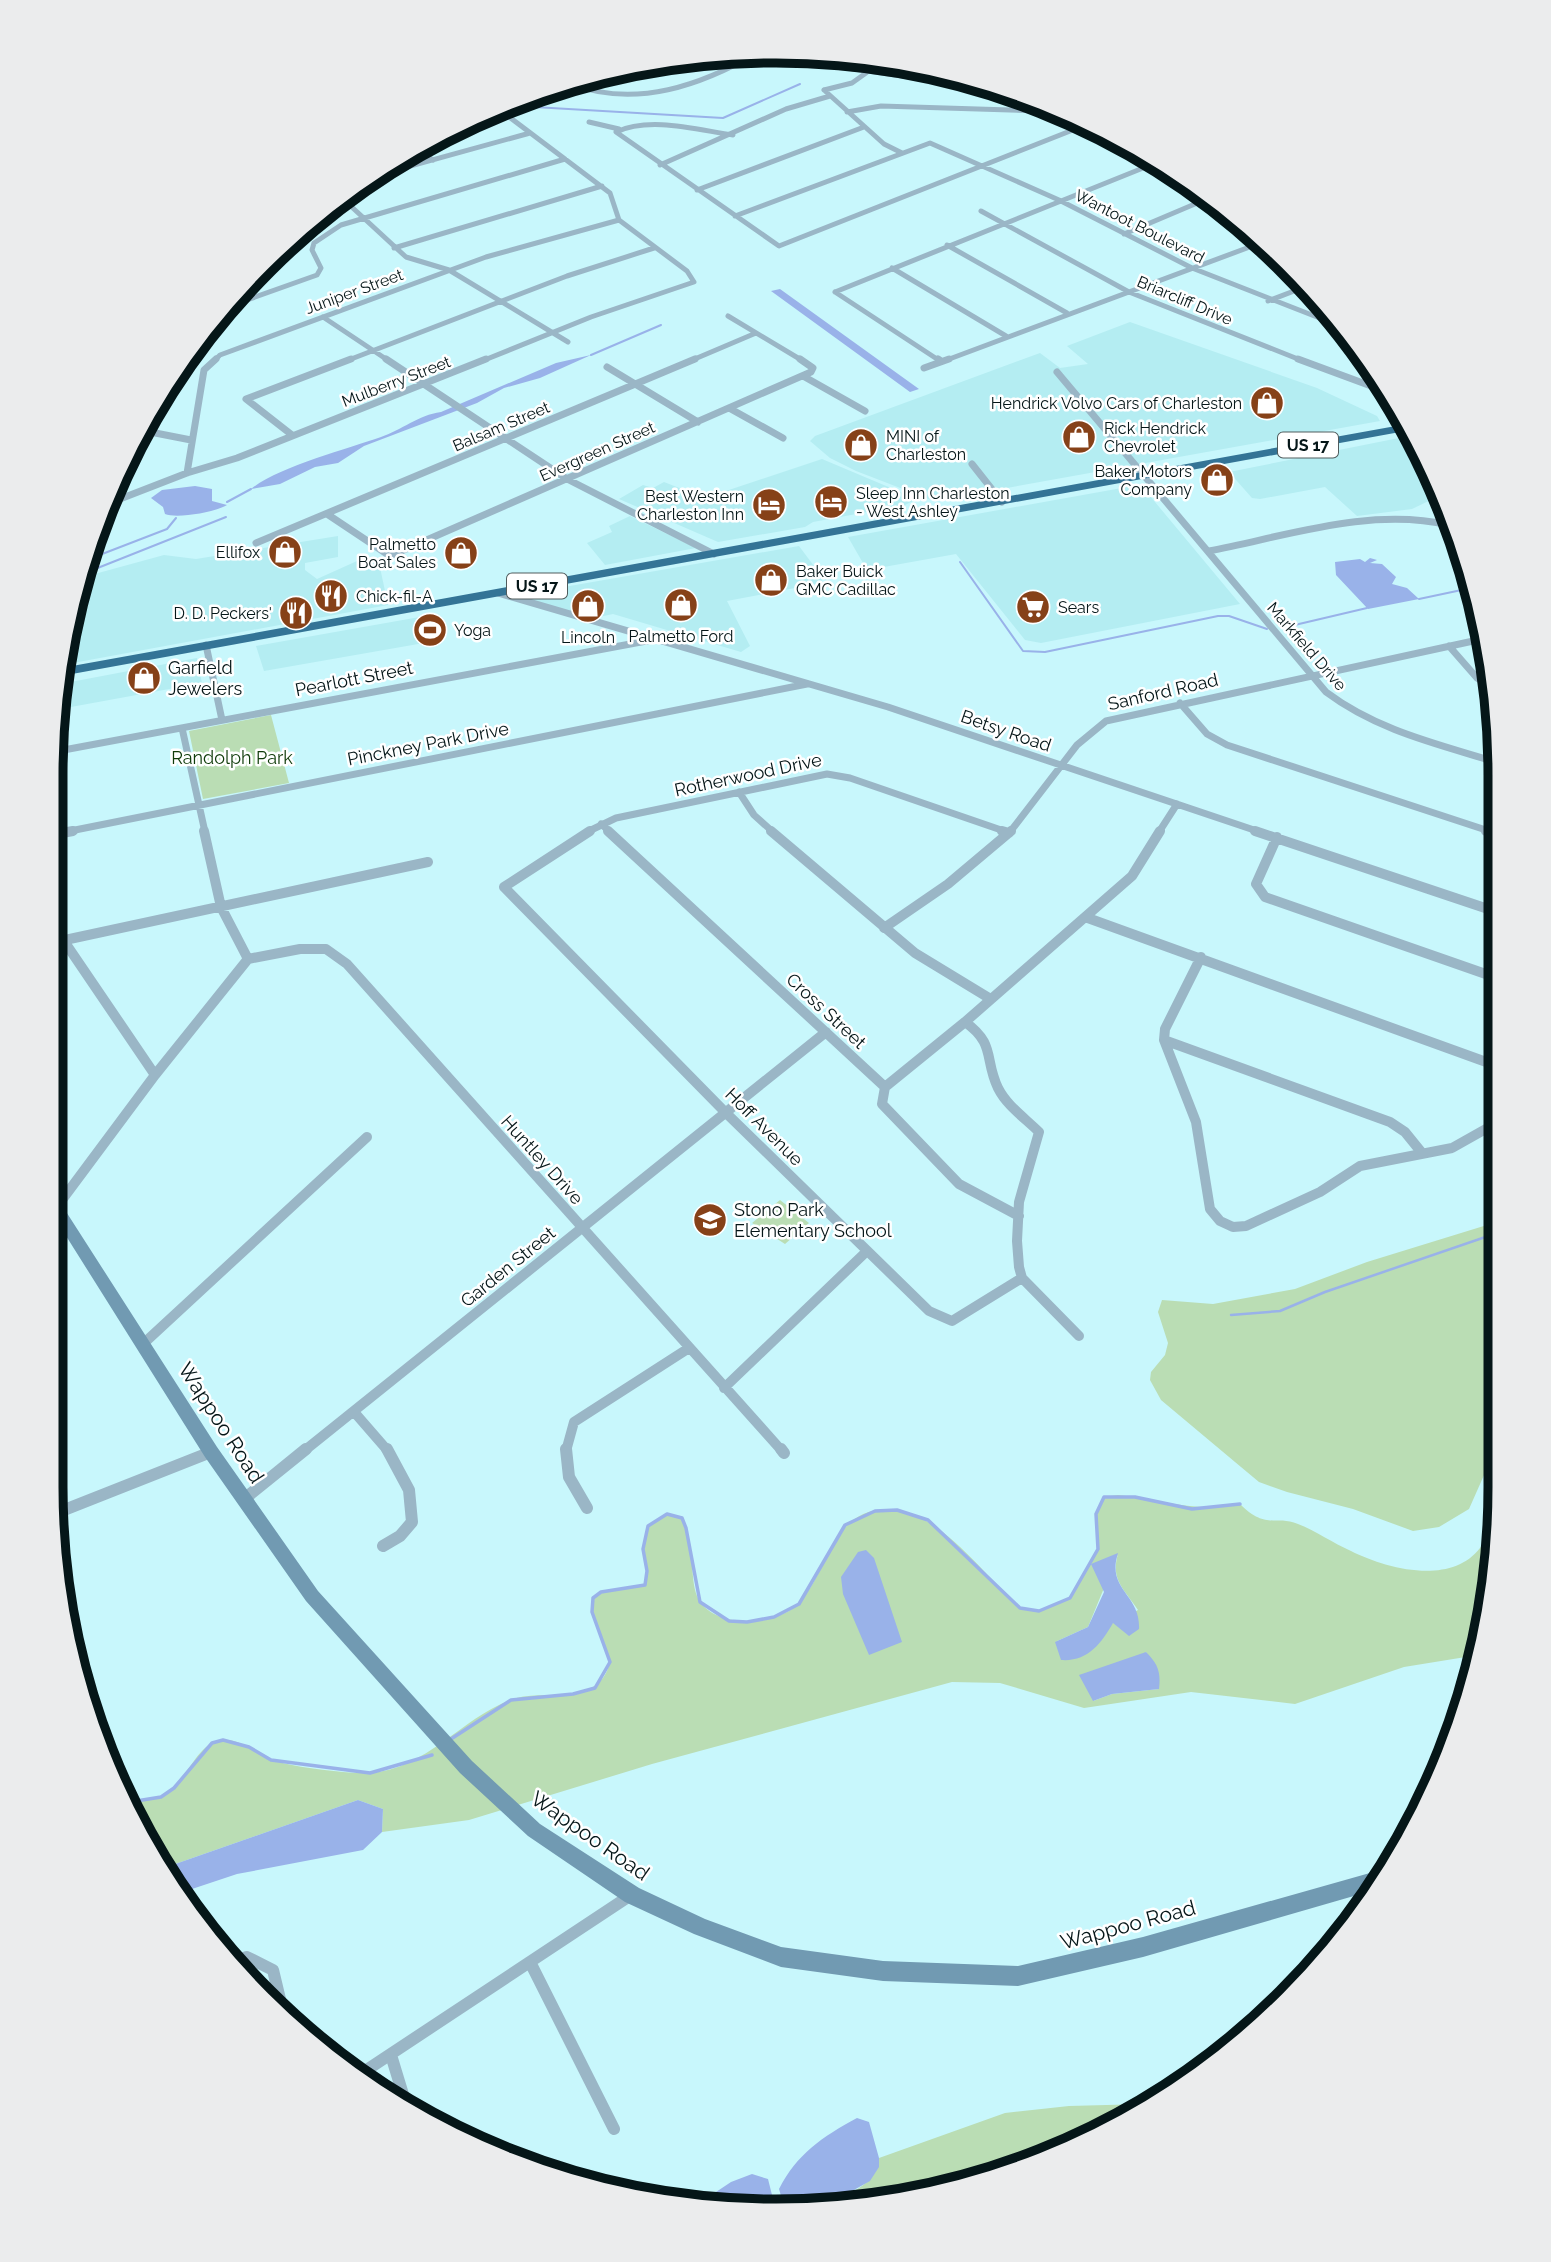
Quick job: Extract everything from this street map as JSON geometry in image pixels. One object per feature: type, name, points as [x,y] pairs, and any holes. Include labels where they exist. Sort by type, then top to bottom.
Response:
[{"type":"highway","name":"US 17","points":[[71,670],[1398,429]]},
{"type":"street","points":[[584,89],[596,95],[638,97],[739,65]]},
{"type":"street","points":[[847,68],[925,79]]},
{"type":"street","points":[[866,72],[852,83],[824,90],[864,127],[902,153]]},
{"type":"street","points":[[660,165],[694,154],[807,100],[830,96]]},
{"type":"street","points":[[847,112],[881,106],[1031,111]]},
{"type":"street","points":[[508,116],[602,186],[614,200],[619,220],[654,248]]},
{"type":"street","points":[[589,122],[619,129],[646,125],[733,135]]},
{"type":"street","points":[[697,190],[864,127]]},
{"type":"street","points":[[619,129],[617,135],[779,246],[1076,129]]},
{"type":"street","points":[[403,168],[530,133]]},
{"type":"street","name":"Wantoot Boulevard","points":[[902,153],[930,143],[1059,200],[1192,268],[1268,301],[1323,320]]},
{"type":"street","points":[[735,216],[902,153]]},
{"type":"street","points":[[425,155],[433,160]]},
{"type":"street","points":[[245,301],[317,275],[321,268],[312,250],[314,243],[341,225],[565,159]]},
{"type":"street","points":[[941,361],[835,292],[1146,167]]},
{"type":"street","points":[[394,248],[602,186]]},
{"type":"street","points":[[1124,234],[1198,202]]},
{"type":"street","points":[[349,205],[406,257],[449,270],[568,342]]},
{"type":"street","name":"Briarcliff Drive","points":[[981,211],[1129,292],[1188,318],[1372,386]]},
{"type":"street","name":"Juniper Street","points":[[187,473],[204,370],[220,355],[486,257],[619,220]]},
{"type":"street","points":[[947,245],[1067,313]]},
{"type":"street","points":[[924,368],[1252,246]]},
{"type":"street","points":[[292,435],[246,402],[246,399],[500,300],[654,248]]},
{"type":"street","name":"Mulberry Street","points":[[119,500],[187,473],[237,458],[555,333],[694,282],[687,271],[654,248]]},
{"type":"street","points":[[892,268],[1006,336]]},
{"type":"street","points":[[1268,301],[1296,290]]},
{"type":"street","points":[[728,316],[756,333]]},
{"type":"street","points":[[323,317],[567,479],[714,554]]},
{"type":"street","name":"Evergreen Street","points":[[327,514],[390,556],[803,376],[813,368],[756,333]]},
{"type":"street","name":"Balsam Street","points":[[256,543],[756,333]]},
{"type":"street","points":[[607,367],[698,422]]},
{"type":"street","name":"Markfield Drive","points":[[1057,372],[1312,675],[1341,705],[1373,723],[1487,759]]},
{"type":"street","points":[[803,376],[865,411]]},
{"type":"street","points":[[729,408],[783,438]]},
{"type":"street","points":[[151,432],[191,440]]},
{"type":"street","points":[[972,464],[1002,502]]},
{"type":"street","points":[[1209,551],[1390,517],[1421,517],[1441,522]]},
{"type":"street","name":"Betsy Road","points":[[498,593],[811,683],[1488,909]]},
{"type":"street","name":"Pearlott Street","points":[[64,750],[661,638]]},
{"type":"street","name":"Sanford Road","points":[[884,928],[915,909],[1009,833],[1086,734],[1106,721],[1475,641]]},
{"type":"street","points":[[206,646],[222,720]]},
{"type":"street","points":[[1449,646],[1482,681]]},
{"type":"street","name":"Pinckney Park Drive","points":[[63,833],[811,683]]},
{"type":"street","points":[[1180,703],[1208,734],[1227,745],[1488,831]]},
{"type":"street","points":[[63,1193],[248,960],[221,907],[182,727]]},
{"type":"street","name":"Rotherwood Drive","points":[[504,887],[601,824],[739,792],[835,774],[1009,833]]},
{"type":"street","points":[[739,792],[754,815],[771,831],[884,928],[915,953],[989,998]]},
{"type":"street","points":[[885,1087],[965,1022],[989,998],[1132,876],[1177,804]]},
{"type":"street","name":"Cross Street","points":[[601,824],[885,1087],[882,1104],[959,1184],[1019,1216]]},
{"type":"street","points":[[1277,837],[1256,884],[1258,891],[1265,897],[1488,975]]},
{"type":"street","points":[[155,1075],[64,941],[428,862]]},
{"type":"street","name":"Hoff Avenue","points":[[504,887],[726,1112],[929,1311],[939,1318],[952,1321],[1021,1278]]},
{"type":"street","points":[[1086,917],[1488,1063]]},
{"type":"street","name":"Huntley Drive","points":[[248,960],[300,949],[326,949],[347,964],[784,1453]]},
{"type":"street","points":[[1201,957],[1165,1029],[1164,1040],[1196,1122],[1210,1209],[1220,1221],[1233,1227],[1246,1226],[1320,1192],[1360,1166],[1452,1148],[1488,1128]]},
{"type":"street","points":[[965,1022],[975,1028],[991,1049],[1000,1091],[1039,1132],[1039,1147],[1025,1179],[1019,1216],[1018,1266],[1021,1278],[1079,1336]]},
{"type":"street","name":"Garden Street","points":[[243,1500],[355,1413],[826,1032]]},
{"type":"street","points":[[1164,1040],[1390,1122],[1405,1132],[1422,1153]]},
{"type":"street","points":[[143,1345],[367,1136]]},
{"type":"street","name":"Wappoo Road","points":[[63,1218],[211,1452],[312,1596],[466,1767],[534,1830],[632,1895],[701,1927],[781,1956],[883,1971],[1018,1976],[1143,1947],[1367,1883]]},
{"type":"street","points":[[724,1388],[867,1251]]},
{"type":"street","points":[[587,1508],[566,1476],[564,1457],[574,1422],[689,1348]]},
{"type":"street","points":[[355,1413],[399,1463],[411,1490],[412,1522],[400,1536],[383,1546]]},
{"type":"street","points":[[64,1510],[211,1452]]},
{"type":"street","points":[[368,2070],[632,1895]]},
{"type":"street","points":[[242,1959],[247,1957],[273,1970],[279,1997]]},
{"type":"street","points":[[530,1962],[614,2129]]},
{"type":"street","points":[[391,2054],[403,2094]]},
{"type":"shaded area","points":[[780,289],[919,389],[910,392],[771,291]]},
{"type":"shaded area","points":[[1130,322],[1317,388],[1377,416],[1380,421],[934,501],[856,471],[830,458],[810,441],[815,436],[1040,353],[1060,368],[1088,364],[1067,346]]},
{"type":"shaded area","points":[[591,355],[540,378],[504,388],[477,403],[364,446],[338,463],[315,467],[280,484],[251,489],[278,473],[389,434],[425,416],[441,412],[556,363]]},
{"type":"shaded area","points":[[1403,437],[1432,499],[1412,509],[1357,516],[1325,487],[1260,499],[1252,498],[1229,472]]},
{"type":"shaded area","points":[[822,459],[917,499],[905,505],[813,522],[805,527],[718,542],[619,499],[643,485],[653,488],[664,482],[705,498]]},
{"type":"shaded area","points":[[195,486],[212,489],[212,501],[227,505],[178,516],[165,514],[163,507],[151,498],[162,490]]},
{"type":"shaded area","points":[[1133,486],[1145,490],[1240,604],[1041,643],[1025,640],[956,554],[867,570],[848,537]]},
{"type":"shaded area","points":[[630,516],[696,548],[605,565],[587,543],[612,532],[609,526]]},
{"type":"shaded area","points":[[338,536],[338,557],[305,563],[305,570],[317,579],[357,561],[378,558],[388,605],[72,663],[92,575],[164,555],[196,559]]},
{"type":"shaded area","points":[[799,546],[823,578],[821,583],[727,601],[750,646],[741,652],[613,614],[594,618],[530,600],[524,594]]},
{"type":"shaded area","points":[[1370,558],[1377,560],[1370,563],[1382,564],[1396,577],[1392,584],[1407,588],[1419,599],[1368,609],[1336,575],[1335,562],[1360,559],[1365,562]]},
{"type":"shaded area","points":[[431,615],[441,640],[264,671],[256,646]]},
{"type":"shaded area","points":[[197,658],[202,683],[67,708],[69,682]]},
{"type":"shaded area","points":[[866,1550],[874,1558],[902,1642],[869,1655],[843,1594],[841,1577],[858,1552]]},
{"type":"shaded area","points":[[1118,1553],[1116,1576],[1135,1608],[1139,1629],[1129,1636],[1113,1623],[1086,1655],[1061,1660],[1055,1642],[1088,1627],[1104,1592],[1091,1564]]},
{"type":"shaded area","points":[[1146,1652],[1158,1669],[1159,1689],[1112,1694],[1093,1701],[1079,1675]]},
{"type":"shaded area","points":[[358,1800],[383,1809],[382,1832],[363,1850],[237,1874],[189,1890],[172,1865]]},
{"type":"shaded area","points":[[857,2118],[869,2122],[879,2158],[879,2167],[870,2181],[845,2195],[782,2199],[779,2189],[794,2166],[802,2156],[833,2132]]},
{"type":"shaded area","points":[[752,2174],[768,2179],[773,2199],[711,2195],[731,2182]]},
{"type":"green space","name":"Randolph Park","points":[[271,715],[289,783],[203,799],[189,731]]},
{"type":"green space","points":[[780,1200],[809,1223],[785,1244],[752,1223]]},
{"type":"green space","points":[[1487,1225],[1488,1466],[1469,1509],[1439,1527],[1413,1531],[1353,1509],[1259,1482],[1161,1400],[1150,1380],[1151,1372],[1165,1355],[1168,1343],[1158,1312],[1162,1300],[1213,1304],[1295,1289],[1367,1262]]},
{"type":"green space","points":[[1118,1495],[1179,1505],[1209,1507],[1240,1504],[1257,1517],[1298,1524],[1366,1558],[1418,1570],[1453,1567],[1468,1560],[1486,1538],[1482,1579],[1467,1657],[1404,1667],[1295,1704],[1191,1692],[1084,1708],[1000,1683],[952,1682],[652,1764],[469,1820],[382,1832],[383,1809],[358,1800],[172,1865],[136,1801],[169,1792],[200,1753],[213,1742],[235,1741],[270,1759],[290,1765],[370,1773],[409,1763],[492,1708],[510,1700],[582,1692],[594,1686],[604,1677],[610,1662],[592,1612],[593,1598],[601,1592],[645,1585],[647,1571],[643,1549],[648,1526],[667,1514],[682,1518],[687,1529],[699,1600],[708,1610],[719,1616],[748,1621],[778,1616],[800,1602],[836,1540],[858,1517],[875,1511],[896,1510],[930,1523],[947,1535],[1020,1608],[1039,1610],[1070,1598],[1098,1549],[1096,1514],[1104,1497]],"holes":[[[1118,1554],[1117,1578],[1138,1610],[1113,1623],[1055,1642],[1088,1627]],[[1146,1652],[1159,1689],[1112,1694],[1093,1701]]]},
{"type":"green space","points":[[1131,2104],[1091,2126],[1005,2161],[915,2185],[846,2195],[867,2182],[877,2167],[879,2158],[1005,2113],[1069,2106]]},
{"type":"waterway","points":[[520,111],[534,107],[723,118],[800,84]]},
{"type":"waterway","points":[[591,355],[661,325]]},
{"type":"waterway","points":[[227,502],[251,489]]},
{"type":"waterway","points":[[94,570],[226,517]]},
{"type":"waterway","points":[[98,556],[167,529],[176,518]]},
{"type":"waterway","points":[[960,562],[1023,651],[1045,652],[1218,616],[1229,616],[1267,629]]},
{"type":"waterway","points":[[1419,599],[1464,590]]},
{"type":"waterway","points":[[1282,628],[1367,608]]},
{"type":"waterway","points":[[1231,1315],[1280,1311],[1325,1292],[1488,1236]]},
{"type":"waterway","points":[[451,1739],[511,1700],[573,1694],[595,1688],[610,1662],[592,1612],[593,1598],[601,1592],[645,1585],[647,1571],[643,1549],[648,1526],[667,1514],[682,1518],[686,1528],[700,1602],[729,1621],[747,1622],[774,1617],[799,1604],[845,1525],[875,1511],[897,1510],[928,1520],[1020,1608],[1039,1611],[1070,1598],[1098,1549],[1096,1514],[1104,1497],[1135,1497],[1192,1509],[1240,1504]]},
{"type":"waterway","points":[[136,1801],[161,1797],[174,1788],[212,1743],[223,1740],[249,1747],[271,1760],[370,1773],[432,1755]]},
{"type":"place","name":"Hendrick Volvo Cars of Charleston","points":[[1267,403]]},
{"type":"place","name":"Rick Hendrick Chevrolet","points":[[1079,437]]},
{"type":"place","name":"MINI of Charleston","points":[[861,445]]},
{"type":"place","name":"Baker Motors Company","points":[[1217,480]]},
{"type":"place","name":"Sleep Inn Charleston - West Ashley","points":[[831,502]]},
{"type":"place","name":"Best Western Charleston Inn","points":[[769,505]]},
{"type":"place","name":"Ellifox","points":[[285,552]]},
{"type":"place","name":"Palmetto Boat Sales","points":[[461,553]]},
{"type":"place","name":"Baker Buick GMC Cadillac","points":[[771,580]]},
{"type":"place","name":"Chick-fil-A","points":[[331,596]]},
{"type":"place","name":"Palmetto Ford","points":[[681,605]]},
{"type":"place","name":"Lincoln","points":[[588,606]]},
{"type":"place","name":"Sears","points":[[1033,607]]},
{"type":"place","name":"D. D. Peckers'","points":[[296,613]]},
{"type":"place","name":"Yoga","points":[[430,630]]},
{"type":"place","name":"Garfield Jewelers","points":[[144,678]]},
{"type":"place","name":"Stono Park Elementary School","points":[[710,1220]]}]
